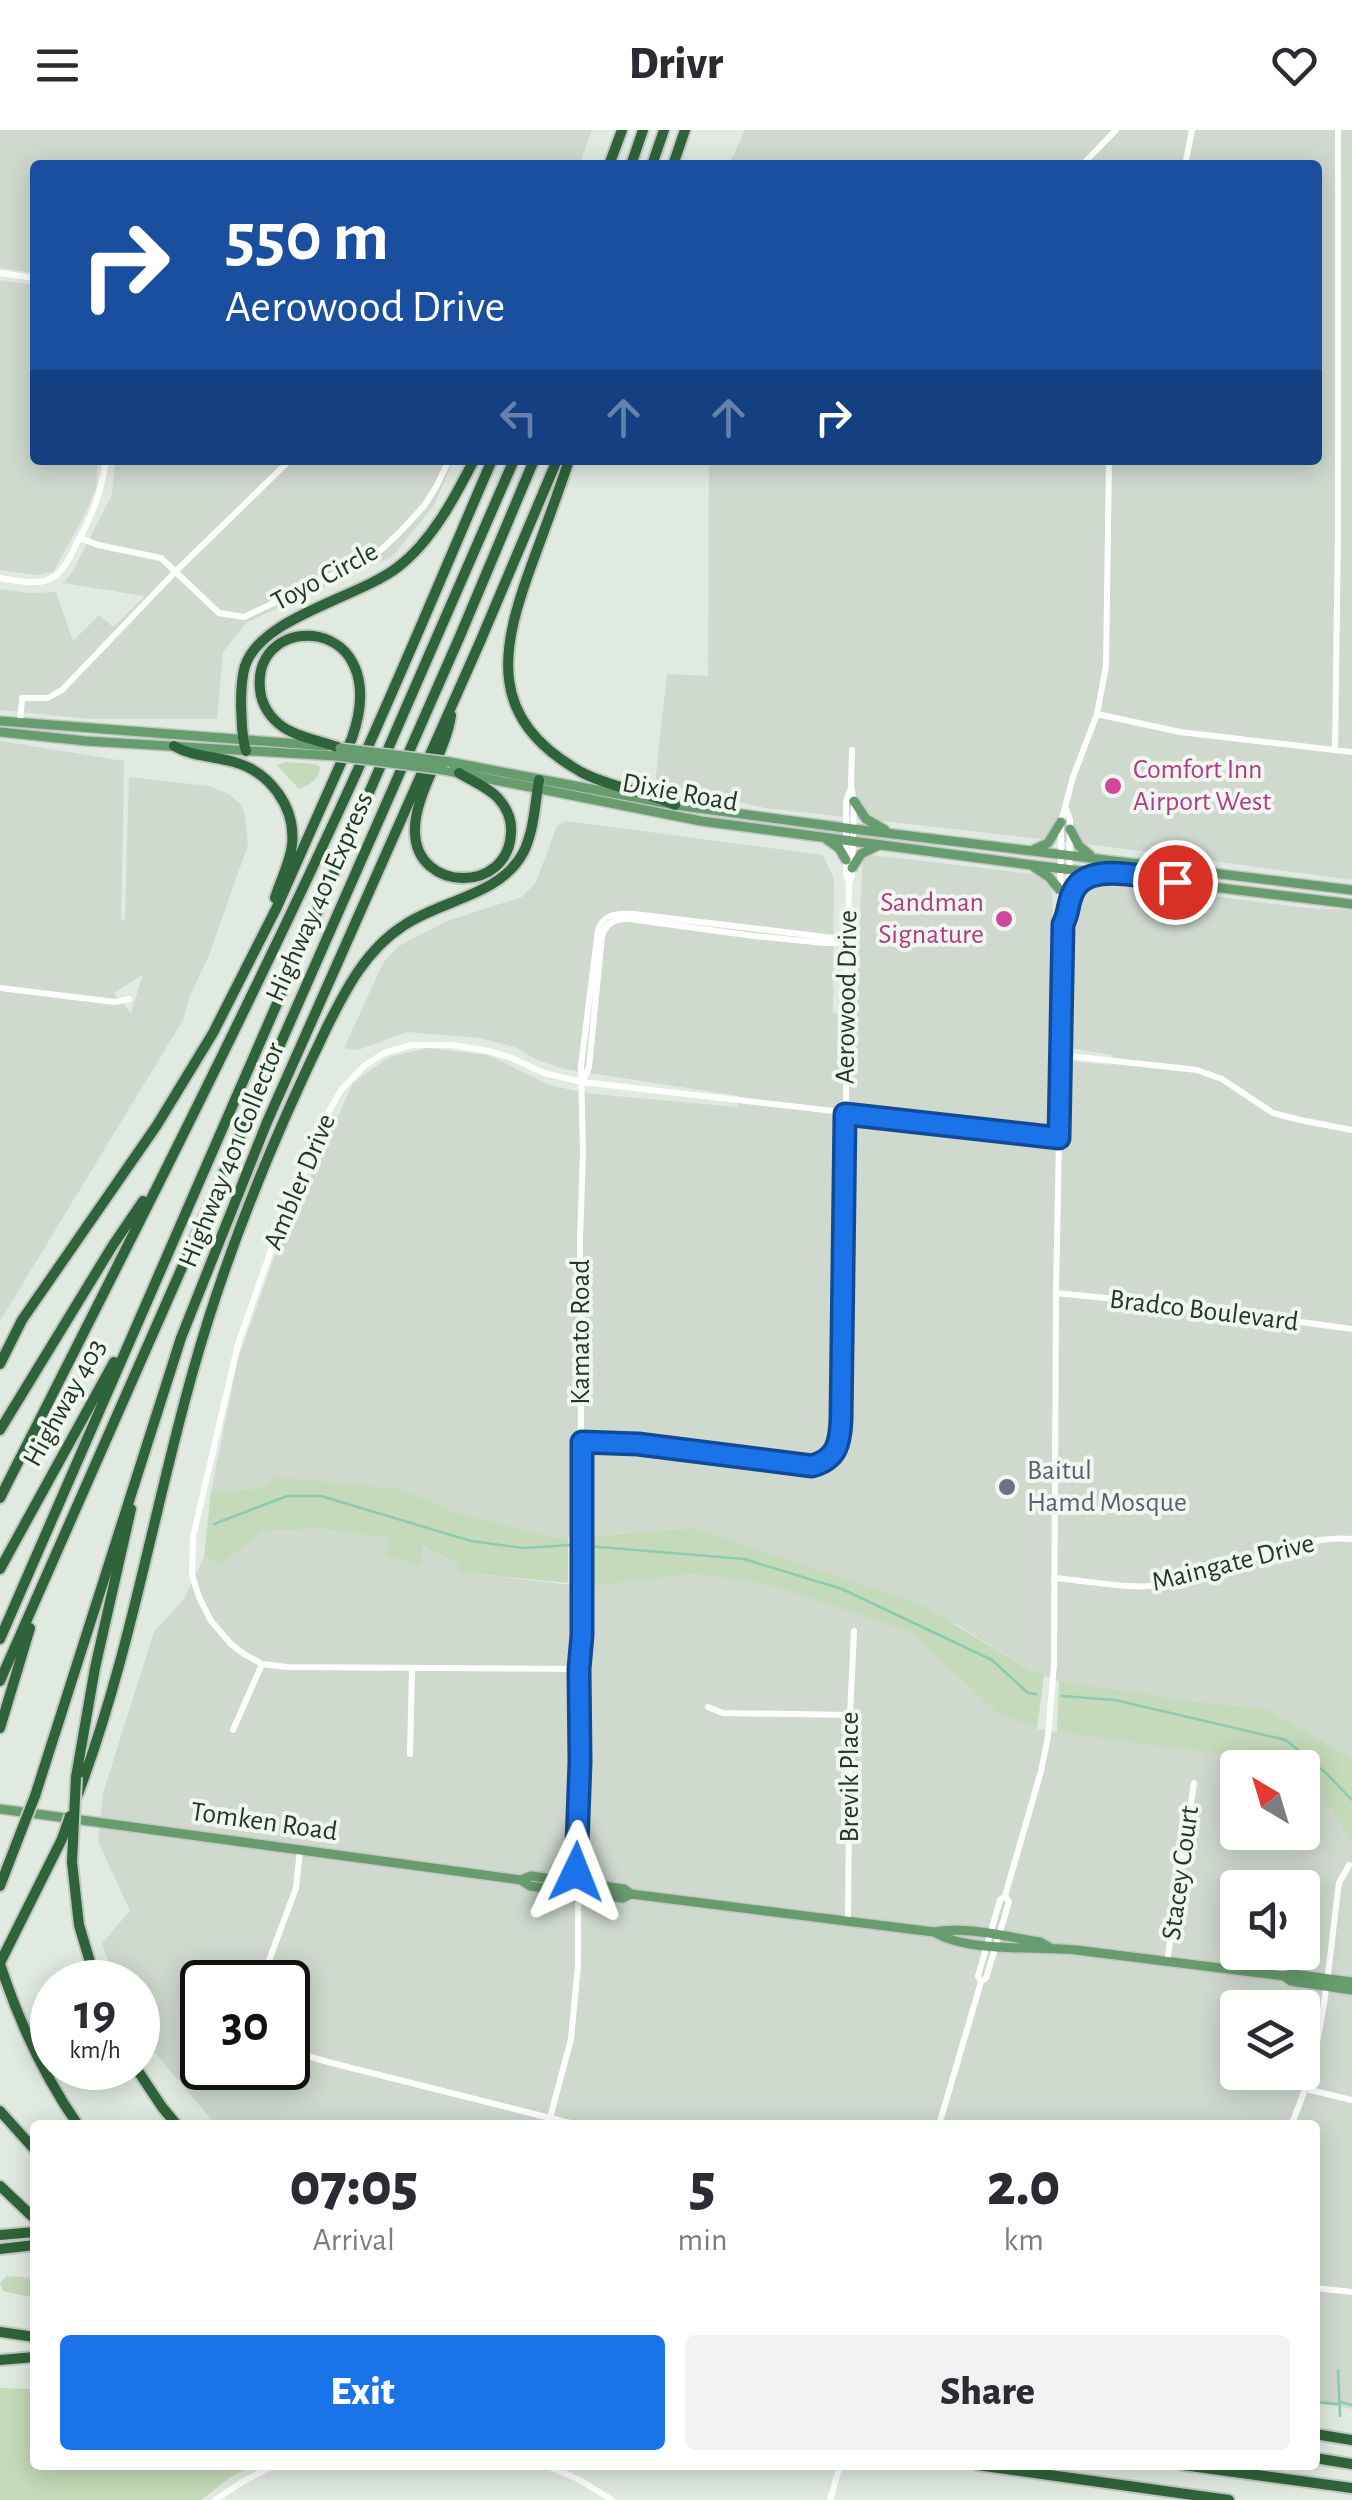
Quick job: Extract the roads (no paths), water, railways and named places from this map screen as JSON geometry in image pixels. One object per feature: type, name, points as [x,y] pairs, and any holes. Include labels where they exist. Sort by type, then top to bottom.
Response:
[{"type":"highway","points":[[611,160],[622,130]]},
{"type":"highway","points":[[633,160],[642,130]]},
{"type":"highway","points":[[654,160],[664,130]]},
{"type":"highway","points":[[675,160],[685,130]]},
{"type":"highway","points":[[244,745],[241,689],[245,666],[260,642],[282,625],[383,578],[402,564],[440,517],[471,465]]},
{"type":"highway","name":"Highway 401 Collector","points":[[0,1498],[96,1311],[340,810],[490,465]]},
{"type":"highway","name":"Highway 401 Express","points":[[0,1640],[512,465]]},
{"type":"highway","name":"Highway 401 Express","points":[[0,1681],[532,465]]},
{"type":"highway","name":"Highway 401 Collector","points":[[0,1886],[35,1796],[182,1338],[268,1122],[555,465]]},
{"type":"highway","points":[[567,465],[518,602],[508,648],[508,685],[518,714],[533,736],[555,756],[602,782],[675,805]]},
{"type":"highway","points":[[0,1364],[22,1320],[193,1068],[253,957],[352,738],[361,684],[352,659],[332,640],[310,635],[286,641],[273,650],[260,670],[265,706],[291,732],[338,752]]},
{"type":"highway","points":[[452,704],[449,730],[418,808],[415,837],[430,866],[460,879],[477,877],[496,865],[506,852],[511,829],[504,806],[496,796],[459,773]]},
{"type":"highway","points":[[174,746],[260,773],[279,792],[290,817],[292,846],[253,957]]},
{"type":"highway","points":[[75,2120],[37,2058],[0,1964],[62,1838],[100,1735],[210,1315],[256,1185],[344,993],[363,963],[402,926],[498,882],[512,870],[529,839],[538,784]]},
{"type":"highway","points":[[0,1430],[113,1244],[163,1171]]},
{"type":"highway","name":"Highway 403","points":[[0,1569],[142,1313]]},
{"type":"highway","points":[[89,1960],[79,1925],[72,1862],[76,1777],[95,1668],[145,1451]]},
{"type":"highway","points":[[0,1728],[20,1656],[64,1534]]},
{"type":"highway","points":[[150,2090],[173,2120]]},
{"type":"highway","points":[[0,2111],[30,2144]]},
{"type":"highway","points":[[0,2186],[30,2214]]},
{"type":"highway","points":[[0,2235],[30,2232]]},
{"type":"highway","points":[[0,2249],[30,2246]]},
{"type":"highway","points":[[0,2332],[30,2336]]},
{"type":"highway","points":[[0,2360],[30,2357]]},
{"type":"highway","points":[[1321,2435],[1352,2440]]},
{"type":"highway","points":[[1320,2459],[1352,2464]]},
{"type":"highway","points":[[1013,2470],[1229,2500]]},
{"type":"highway","points":[[1220,2470],[1352,2488]]},
{"type":"main road","name":"Dixie Road","points":[[0,721],[338,752],[447,766],[701,821],[823,836],[892,833],[1352,890]]},
{"type":"main road","name":"Dixie Road","points":[[0,732],[174,746],[244,745]]},
{"type":"main road","name":"Dixie Road","points":[[447,766],[459,773],[675,805],[882,844],[1352,904]]},
{"type":"main road","points":[[854,801],[866,819],[892,833]]},
{"type":"main road","points":[[1033,850],[1048,843],[1066,826],[1092,857]]},
{"type":"main road","points":[[823,836],[839,848],[849,864],[882,844]]},
{"type":"main road","points":[[1032,865],[1049,876],[1060,890]]},
{"type":"main road","points":[[1069,900],[1079,882],[1099,872]]},
{"type":"main road","name":"Tomken Road","points":[[0,1809],[522,1880],[531,1876],[577,1887],[624,1889],[632,1894],[934,1932],[945,1939],[993,1940],[1038,1950],[1048,1947],[1284,1976],[1291,1981],[1352,1982]]},
{"type":"main road","name":"Tomken Road","points":[[1326,1982],[1352,1990]]},
{"type":"street","points":[[1087,160],[1116,130]]},
{"type":"street","points":[[1186,160],[1189,130]]},
{"type":"street","points":[[1335,750],[1338,130]]},
{"type":"street","points":[[0,273],[30,277]]},
{"type":"street","points":[[0,578],[42,581],[55,576],[66,565],[93,514],[105,465]]},
{"type":"street","points":[[20,723],[22,698],[48,698],[62,690],[285,465]]},
{"type":"street","name":"Toyo Circle","points":[[80,538],[161,558],[219,614],[244,617],[382,549],[424,506],[446,465]]},
{"type":"street","points":[[1063,924],[1069,914],[1066,808],[1073,777],[1097,714],[1106,666],[1109,465]]},
{"type":"street","points":[[1097,714],[1180,732],[1352,752]]},
{"type":"street","name":"Aerowood Drive","points":[[849,835],[854,801],[852,750]]},
{"type":"street","name":"Aerowood Drive","points":[[582,1442],[638,1444],[812,1466],[833,1454],[840,1443],[850,943],[846,800],[851,787]]},
{"type":"street","points":[[940,2120],[981,1982],[986,1978],[993,1940],[1008,1902],[1005,1896],[1048,1737],[1054,1664],[1063,924],[1060,890],[1065,868]]},
{"type":"street","name":"Kamato Road","points":[[550,2118],[571,2039],[578,1965],[582,1082],[588,1067],[602,936],[614,921],[629,919],[754,936],[850,943]]},
{"type":"street","points":[[0,988],[115,1002],[129,999]]},
{"type":"street","name":"Ambler Drive","points":[[262,1664],[231,1644],[203,1608],[192,1575],[193,1536],[226,1390],[274,1239],[335,1099],[356,1073],[376,1058],[395,1049],[422,1044],[453,1045],[509,1057],[544,1073],[582,1082],[1059,1138]]},
{"type":"street","points":[[1060,1054],[1197,1070],[1222,1079],[1272,1112],[1352,1130]]},
{"type":"street","name":"Bradco Boulevard","points":[[1056,1293],[1352,1329]]},
{"type":"street","name":"Maingate Drive","points":[[1054,1578],[1122,1586],[1167,1585],[1301,1544],[1334,1538],[1352,1540]]},
{"type":"street","name":"Brevik Place","points":[[848,1923],[854,1631]]},
{"type":"street","points":[[233,1730],[262,1664],[579,1669]]},
{"type":"street","points":[[410,1754],[412,1668]]},
{"type":"street","points":[[708,1707],[723,1713],[850,1715]]},
{"type":"street","name":"Stacey Court","points":[[1168,1962],[1194,1783]]},
{"type":"street","points":[[269,1960],[296,1888],[300,1849]]},
{"type":"street","points":[[1320,2019],[1339,1882],[1349,1865]]},
{"type":"street","points":[[310,2057],[558,2120]]},
{"type":"street","points":[[1293,2120],[1306,2090]]},
{"type":"street","points":[[1310,2090],[1352,2100]]},
{"type":"street","points":[[1320,2289],[1352,2292]]},
{"type":"street","points":[[215,2500],[265,2470]]},
{"type":"street","points":[[557,2470],[612,2500]]},
{"type":"street","points":[[830,2500],[839,2470]]},
{"type":"waterway","points":[[214,1524],[287,1496],[321,1496],[471,1541],[523,1548],[571,1545]]},
{"type":"waterway","points":[[587,1546],[744,1559],[842,1589],[992,1660],[1028,1693],[1036,1694]]},
{"type":"waterway","points":[[1062,1696],[1115,1700],[1286,1740],[1352,1800]]},
{"type":"waterway","points":[[1338,2370],[1340,2416]]},
{"type":"waterway","points":[[1320,2402],[1338,2404]]},
{"type":"waterway","points":[[1339,2402],[1352,2405]]},
{"type":"place","name":"Comfort Inn Airport West","points":[[1113,786]]},
{"type":"place","name":"Sandman Signature","points":[[1004,919]]},
{"type":"place","name":"Baitul Hamd Mosque","points":[[1007,1487]]}]
